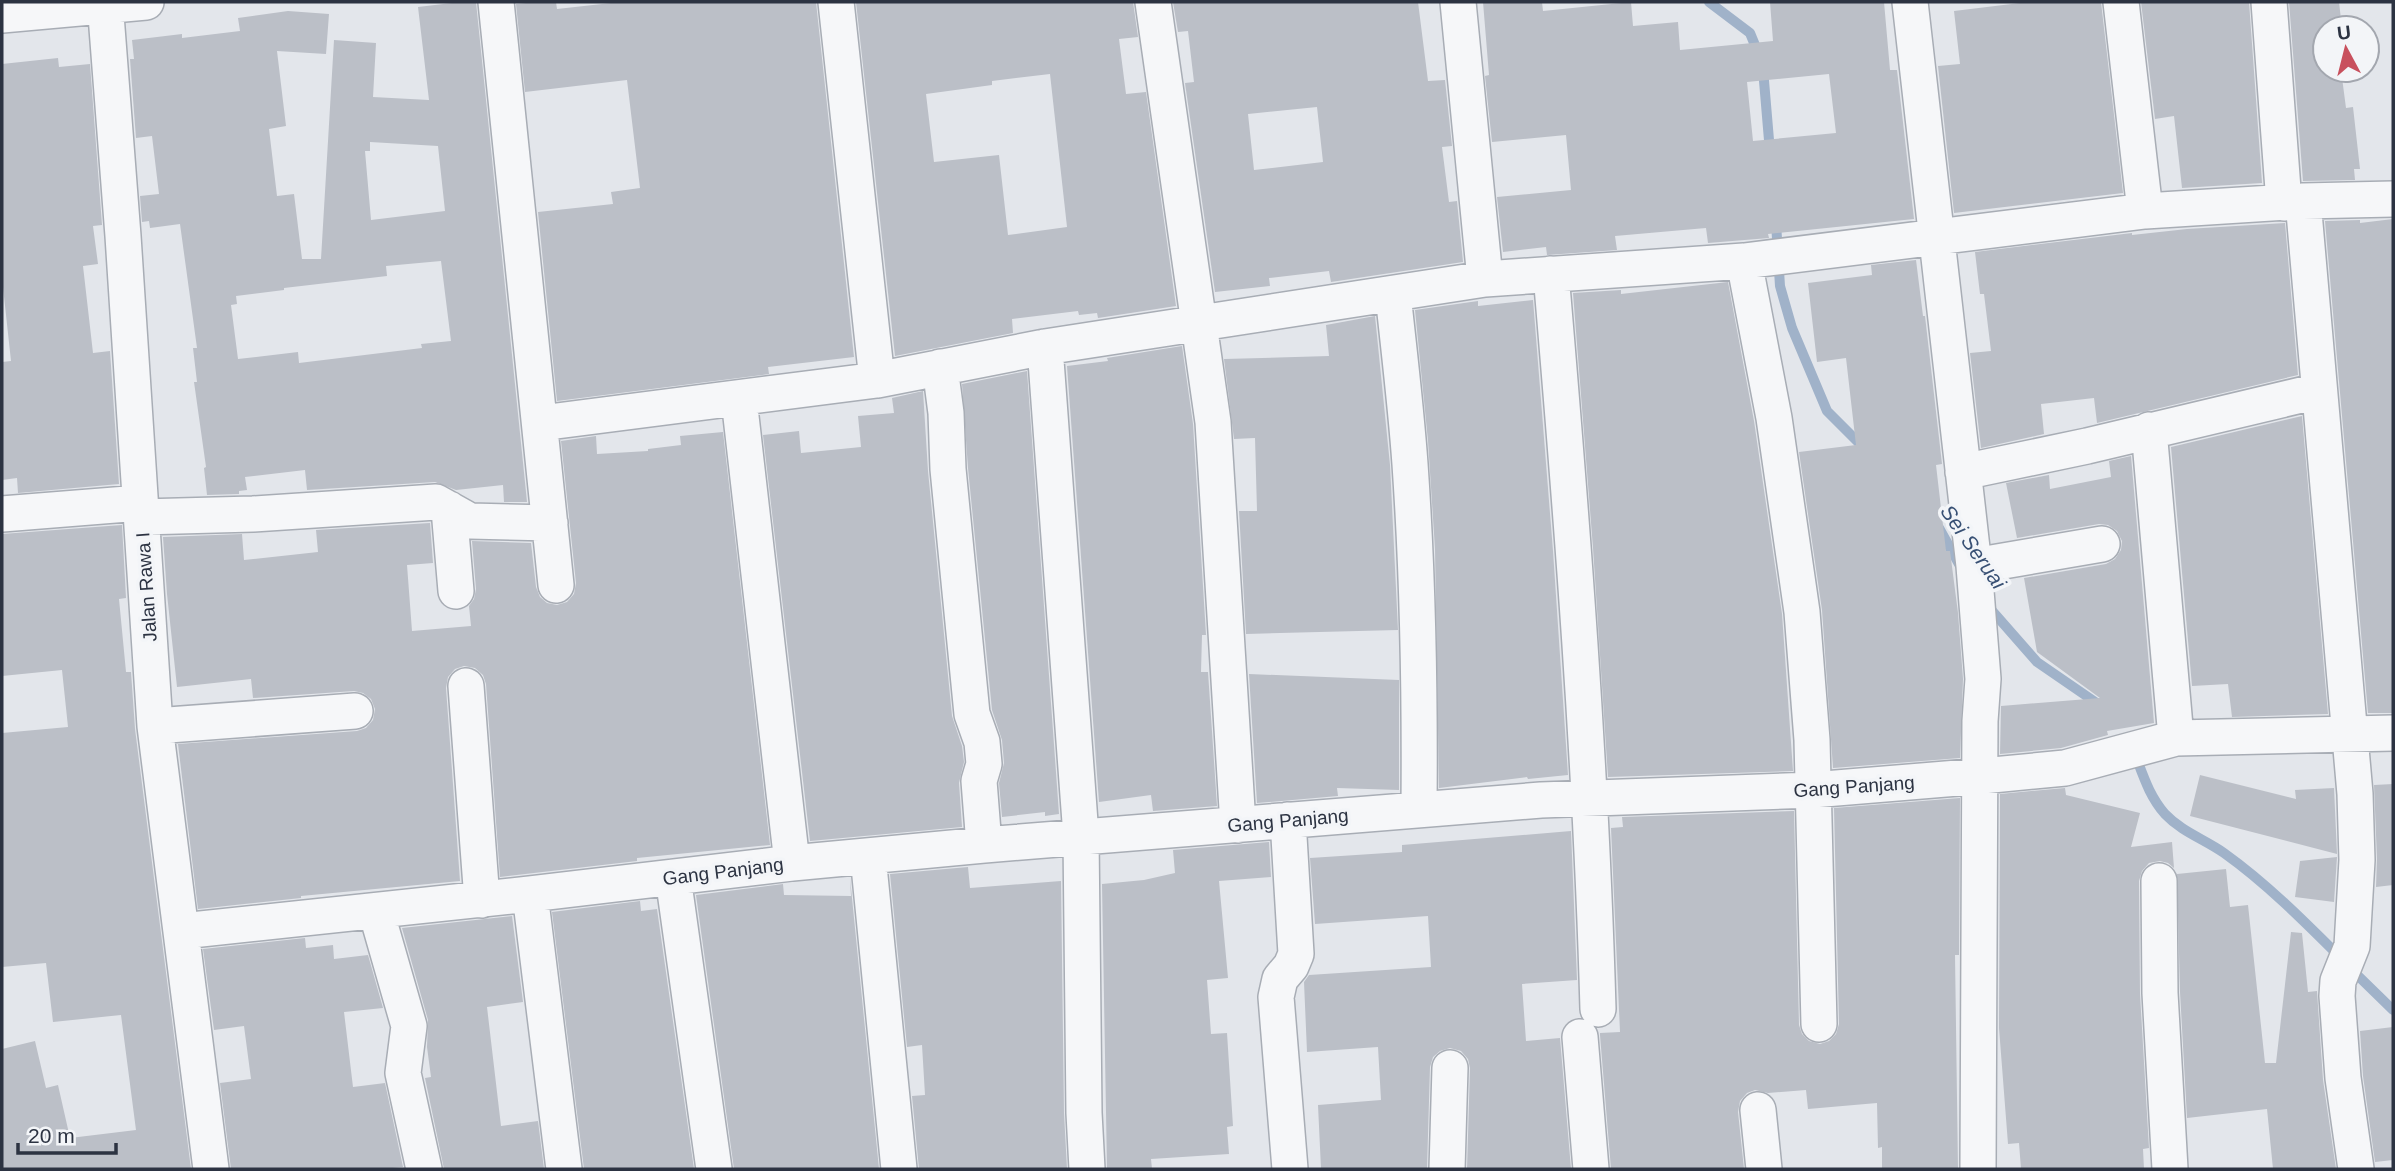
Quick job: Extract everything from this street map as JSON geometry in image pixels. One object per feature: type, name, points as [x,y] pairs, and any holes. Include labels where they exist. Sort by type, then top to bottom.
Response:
[{"type":"street","points":[[2,15],[105,3],[146,2]]},
{"type":"street","points":[[496,2],[556,585]]},
{"type":"street","points":[[836,2],[877,380]]},
{"type":"street","points":[[1153,2],[1213,422],[1238,825]]},
{"type":"street","points":[[1458,2],[1485,279]]},
{"type":"street","points":[[1910,2],[1974,571],[1983,679],[1980,721],[1982,776],[1978,1169]]},
{"type":"street","points":[[2120,2],[2146,211]]},
{"type":"street","points":[[2269,2],[2318,391],[2349,735],[2357,860],[2351,946],[2338,981],[2337,1014],[2356,1169]]},
{"type":"street","name":"Jalan Rawa I","points":[[105,3],[155,726],[211,1169]]},
{"type":"street","points":[[541,424],[877,380],[1045,347],[1485,279],[1751,259],[2146,211],[2393,199]]},
{"type":"street","points":[[1751,259],[1802,612],[1812,740],[1819,1024]]},
{"type":"street","points":[[1551,274],[1591,799],[1591,1169]]},
{"type":"street","points":[[1393,294],[1414,528],[1420,704],[1419,809]]},
{"type":"street","points":[[1045,347],[1081,836],[1087,1169]]},
{"type":"street","points":[[940,367],[972,714],[982,742],[984,764],[979,781],[985,845]]},
{"type":"street","points":[[1963,472],[2087,446],[2318,391]]},
{"type":"street","points":[[739,399],[792,863]]},
{"type":"street","points":[[2147,746],[2149,430]]},
{"type":"street","points":[[2,514],[140,510],[253,514],[436,502],[470,521],[550,523]]},
{"type":"street","points":[[449,509],[456,591]]},
{"type":"street","points":[[1974,571],[2102,544]]},
{"type":"street","points":[[466,686],[482,900]]},
{"type":"street","points":[[155,726],[355,710]]},
{"type":"street","name":"Gang Panjang","points":[[182,931],[482,900],[792,863],[1081,836],[1541,800],[1812,790],[2065,768],[2147,746],[2393,733]]},
{"type":"street","points":[[1288,820],[1296,954],[1291,966],[1280,979],[1276,998],[1290,1169]]},
{"type":"street","points":[[868,856],[899,1169]]},
{"type":"street","points":[[673,877],[714,1169]]},
{"type":"street","points":[[2159,881],[2160,993],[2170,1169]]},
{"type":"street","points":[[530,894],[564,1169]]},
{"type":"street","points":[[376,911],[409,1026],[403,1073],[424,1169]]},
{"type":"street","points":[[1447,1169],[1450,1068]]},
{"type":"street","points":[[1758,1110],[1765,1169]]},
{"type":"building","points":[[476,2],[527,502],[504,502],[503,485],[456,490],[435,482],[307,490],[305,470],[245,477],[247,490],[239,491],[239,494],[207,495],[206,467],[194,382],[197,382],[193,348],[197,348],[180,224],[150,228],[149,221],[142,222],[140,196],[159,194],[152,136],[136,138],[130,59],[134,59],[132,40],[182,34],[182,38],[240,31],[238,18],[288,11],[329,14],[326,54],[277,51],[286,126],[269,129],[277,196],[294,194],[302,259],[321,259],[334,40],[376,43],[373,97],[429,100],[418,7]],"holes":[[[370,142],[438,146],[445,211],[371,220],[365,151],[370,151]],[[441,261],[451,341],[421,344],[422,348],[299,363],[298,352],[238,359],[231,305],[237,304],[236,296],[387,276],[386,266]]]},
{"type":"building","points":[[556,2],[557,9],[620,2],[816,2],[854,357],[768,367],[769,374],[557,401],[538,212],[613,204],[611,192],[640,188],[627,80],[525,92],[516,4]]},
{"type":"building","points":[[856,2],[1133,2],[1138,37],[1119,39],[1126,94],[1146,92],[1176,306],[1098,318],[1097,313],[1079,315],[1078,311],[1012,319],[1013,333],[895,356]],"holes":[[[1050,74],[1067,227],[1008,235],[999,155],[934,162],[926,94],[992,85],[992,81]]]},
{"type":"building","points":[[1173,2],[1418,2],[1428,81],[1445,80],[1452,146],[1442,147],[1449,202],[1457,201],[1463,262],[1331,282],[1329,271],[1269,278],[1270,286],[1215,292],[1185,83],[1194,82],[1188,31],[1178,32]],"holes":[[[1317,107],[1323,162],[1254,170],[1248,114]]]},
{"type":"building","points":[[1483,2],[1542,2],[1543,11],[1631,2],[1633,26],[1678,22],[1680,50],[1773,41],[1770,2],[1884,2],[1890,70],[1897,70],[1914,219],[1708,243],[1706,228],[1615,236],[1617,250],[1547,255],[1546,247],[1503,252],[1497,197],[1571,190],[1566,135],[1492,142],[1485,76],[1489,75]],"holes":[[[1829,74],[1836,133],[1753,141],[1747,82]]]},
{"type":"building","points":[[2028,2],[2101,2],[2123,193],[1954,213],[1938,66],[1960,64],[1954,11]]},
{"type":"building","points":[[2141,2],[2249,2],[2262,183],[2182,188],[2174,116],[2155,119]]},
{"type":"building","points":[[2289,2],[2339,2],[2340,14],[2311,14],[2311,84],[2343,84],[2346,108],[2353,107],[2360,169],[2354,169],[2355,180],[2303,181]]},
{"type":"building","points":[[58,58],[59,67],[90,64],[102,225],[93,226],[98,264],[83,266],[93,353],[110,351],[119,484],[18,493],[17,478],[2,480],[2,362],[11,361],[2,278],[2,64]]},
{"type":"building","points":[[2393,219],[2393,713],[2368,713],[2325,221],[2360,220],[2360,223]]},
{"type":"building","points":[[2285,223],[2298,375],[2097,423],[2094,398],[2041,404],[2044,434],[1981,448],[1970,353],[1991,351],[1984,294],[1980,294],[1975,252],[2132,233]]},
{"type":"building","points":[[1916,260],[1942,464],[1936,465],[1946,551],[1950,551],[1958,613],[1963,679],[1960,758],[1833,768],[1822,610],[1799,452],[1856,445],[1846,358],[1817,362],[1808,283],[1872,275],[1871,265]]},
{"type":"building","points":[[1728,282],[1754,421],[1782,614],[1793,771],[1608,777],[1573,293],[1621,290],[1621,294]]},
{"type":"building","points":[[1533,300],[1568,775],[1527,777],[1439,788],[1435,549],[1415,310],[1478,301],[1478,306]]},
{"type":"building","points":[[1375,316],[1390,465],[1398,630],[1246,634],[1239,511],[1257,511],[1255,438],[1234,439],[1224,359],[1329,356],[1326,325]]},
{"type":"building","points":[[1182,346],[1193,424],[1206,635],[1202,635],[1201,672],[1208,672],[1217,806],[1153,811],[1151,795],[1099,802],[1067,366]]},
{"type":"building","points":[[1027,371],[1059,814],[1045,816],[1045,812],[1002,817],[999,783],[1004,763],[1002,740],[992,710],[962,384]]},
{"type":"building","points":[[923,391],[928,471],[952,716],[962,746],[964,762],[959,783],[962,827],[810,841],[763,435],[799,431],[801,453],[861,447],[858,416],[894,413],[892,398]]},
{"type":"building","points":[[2302,416],[2328,714],[2232,717],[2228,684],[2192,686],[2171,447]]},
{"type":"building","points":[[723,432],[770,845],[637,858],[637,861],[500,877],[486,684],[483,675],[475,668],[464,666],[455,669],[448,677],[446,688],[460,881],[198,909],[178,744],[357,731],[366,728],[373,720],[375,709],[371,699],[354,691],[253,698],[251,679],[177,687],[163,537],[242,534],[244,560],[318,552],[316,530],[430,523],[433,563],[407,565],[412,631],[471,626],[469,606],[476,589],[472,541],[531,543],[536,587],[540,597],[547,603],[557,605],[567,602],[574,594],[576,583],[561,441],[596,436],[597,454],[648,451],[681,445],[680,436]]},
{"type":"building","points":[[2131,456],[2154,723],[2107,731],[2108,735],[2061,748],[2000,754],[2001,706],[2100,698],[2037,652],[2024,578],[2106,564],[2115,559],[2121,550],[2122,541],[2117,531],[2108,525],[2099,524],[2017,538],[2006,483],[2049,475],[2050,489],[2111,477],[2109,461]]},
{"type":"building","points":[[122,525],[126,598],[119,599],[126,672],[131,672],[135,729],[191,1169],[2,1169],[2,1049],[35,1041],[46,1088],[58,1085],[70,1138],[136,1130],[121,1015],[53,1022],[46,963],[2,967],[2,733],[68,727],[62,670],[2,676],[2,534]]},
{"type":"building","points":[[1249,674],[1399,680],[1399,790],[1337,788],[1338,796],[1257,803]]},
{"type":"building","points":[[2200,775],[2296,799],[2295,790],[2334,788],[2337,854],[2190,816]]},
{"type":"building","points":[[2393,784],[2393,885],[2376,887],[2374,785]]},
{"type":"building","points":[[2065,788],[2066,795],[2140,813],[2131,847],[2172,842],[2174,868],[2160,861],[2149,863],[2142,871],[2139,881],[2140,994],[2149,1148],[2143,1149],[2144,1169],[2021,1169],[2019,1143],[2008,1144],[1999,1028],[2000,794]]},
{"type":"building","points":[[1960,798],[1959,955],[1955,955],[1958,1169],[1882,1169],[1882,1147],[1878,1148],[1877,1103],[1808,1109],[1806,1090],[1768,1093],[1755,1090],[1747,1093],[1740,1101],[1738,1112],[1744,1169],[1611,1169],[1600,1033],[1620,1032],[1611,828],[1623,827],[1622,817],[1794,811],[1799,1025],[1802,1034],[1809,1041],[1820,1044],[1829,1041],[1836,1034],[1839,1024],[1834,808]]},
{"type":"building","points":[[1571,831],[1577,980],[1522,984],[1526,1041],[1560,1038],[1571,1169],[1467,1169],[1470,1068],[1468,1059],[1461,1051],[1450,1048],[1433,1057],[1430,1067],[1427,1169],[1321,1169],[1318,1105],[1381,1100],[1378,1047],[1307,1052],[1304,982],[1309,975],[1431,967],[1428,916],[1315,924],[1310,858],[1402,852],[1402,845]]},
{"type":"building","points":[[1269,842],[1271,877],[1219,881],[1228,978],[1207,980],[1211,1034],[1227,1033],[1233,1126],[1227,1127],[1229,1154],[1151,1159],[1152,1169],[1107,1169],[1102,884],[1144,880],[1175,873],[1173,850]]},
{"type":"building","points":[[2337,857],[2334,902],[2295,897],[2300,861]]},
{"type":"building","points":[[968,867],[970,888],[1061,881],[1067,1169],[919,1169],[912,1096],[925,1095],[922,1045],[907,1047],[890,874]]},
{"type":"building","points":[[2226,869],[2230,907],[2248,905],[2265,1063],[2276,1063],[2291,932],[2302,933],[2308,992],[2317,991],[2323,1080],[2336,1169],[2273,1169],[2267,1109],[2187,1118],[2177,874]]},
{"type":"building","points":[[850,878],[879,1169],[734,1169],[696,895],[783,884],[784,895],[851,896]]},
{"type":"building","points":[[640,901],[641,911],[657,909],[694,1169],[584,1169],[552,912]]},
{"type":"building","points":[[512,916],[523,1002],[487,1007],[501,1126],[538,1121],[544,1169],[444,1169],[425,1078],[431,1077],[427,1047],[428,1020],[402,928]]},
{"type":"building","points":[[305,938],[306,948],[333,945],[334,959],[368,955],[383,1008],[344,1012],[353,1087],[385,1083],[403,1167],[231,1169],[220,1083],[251,1079],[244,1026],[214,1030],[203,949]]},
{"type":"building","points":[[2393,1027],[2393,1160],[2375,1162],[2363,1076],[2360,1031]]},
{"type":"waterway","name":"Sei Seruai","points":[[1709,2],[1750,33],[1759,55]]},
{"type":"waterway","name":"Sei Seruai","points":[[1763,69],[1770,152]]},
{"type":"waterway","name":"Sei Seruai","points":[[1776,223],[1780,286],[1792,328],[1827,411],[1865,449]]},
{"type":"waterway","name":"Sei Seruai","points":[[1939,528],[1959,564]]},
{"type":"waterway","name":"Sei Seruai","points":[[1987,605],[2037,662],[2101,706]]},
{"type":"waterway","name":"Sei Seruai","points":[[2136,757],[2151,794],[2165,814],[2255,877],[2341,958]]},
{"type":"waterway","name":"Sei Seruai","points":[[2351,969],[2393,1010]]}]
